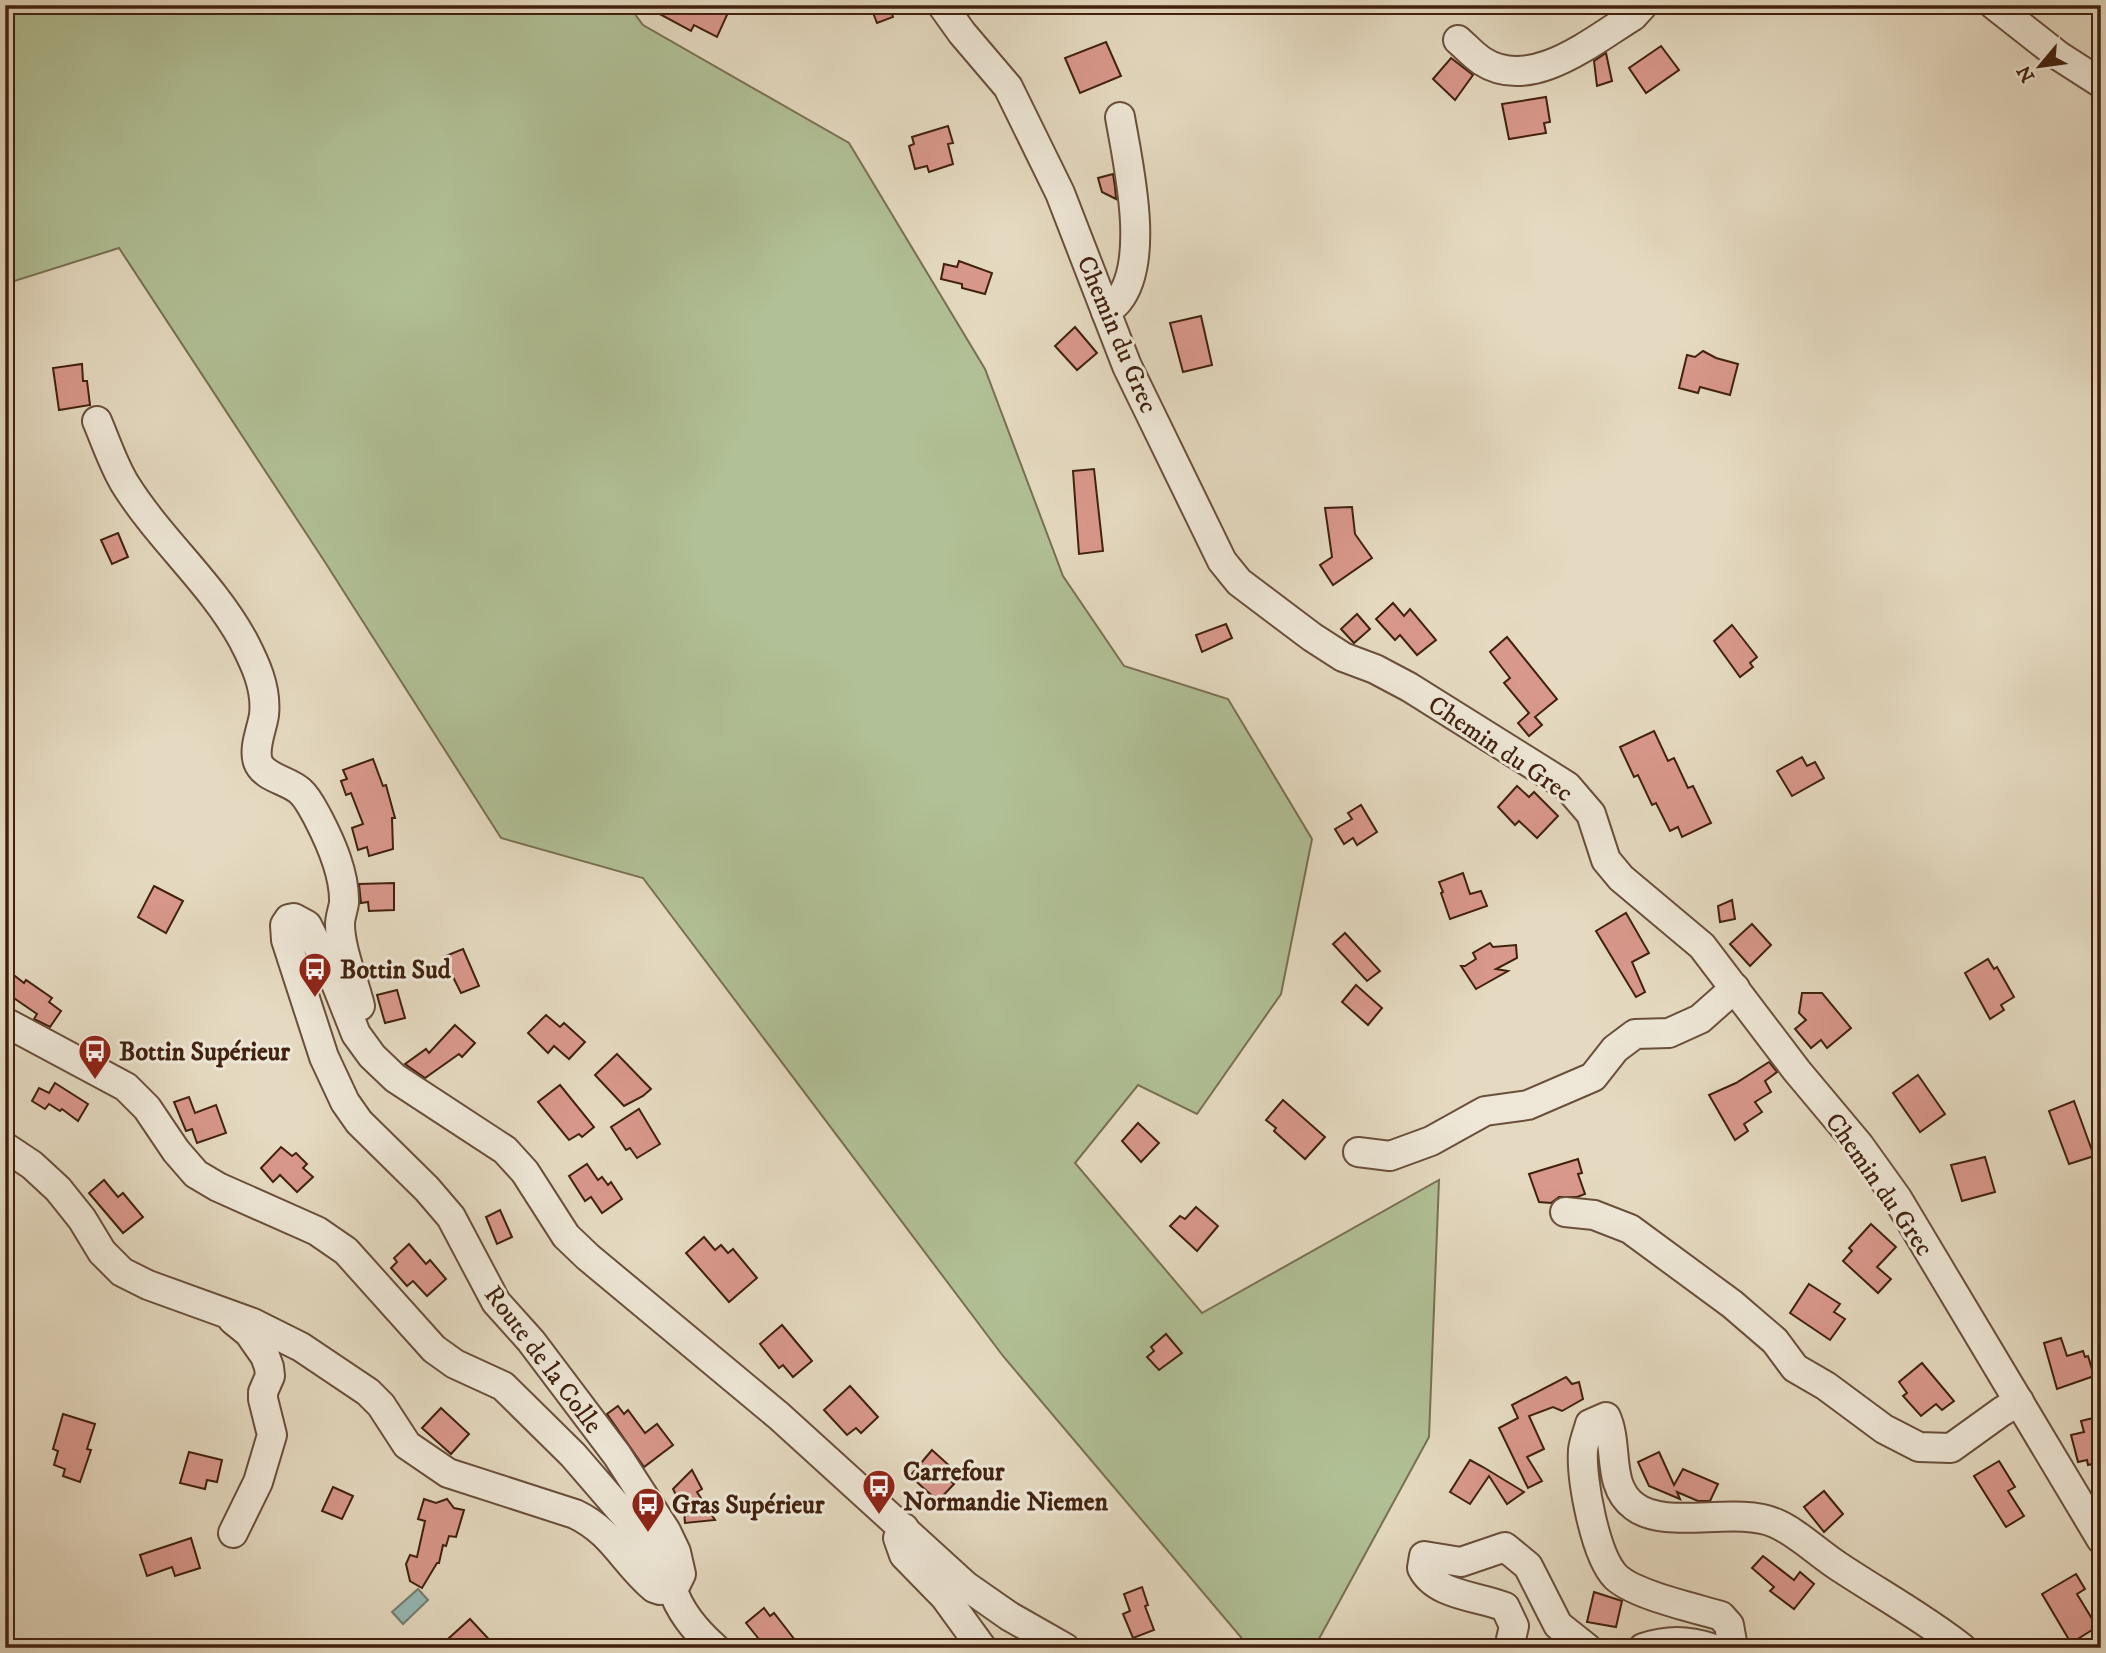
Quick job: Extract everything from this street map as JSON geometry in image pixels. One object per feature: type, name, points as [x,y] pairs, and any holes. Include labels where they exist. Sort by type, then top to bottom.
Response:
[{"type":"street","name":"Chemin du Grec","points":[[942,5],[1008,87],[1060,193],[1127,366],[1222,561],[1239,582],[1333,650],[1409,687],[1567,786],[1591,814],[1606,860],[1621,878],[1702,946],[1797,1071],[1859,1145],[1897,1198],[2101,1539]]},
{"type":"street","points":[[1458,40],[1483,62],[1514,72],[1553,65],[1633,16],[1643,5]]},
{"type":"street","points":[[1994,5],[2059,56],[2101,83]]},
{"type":"street","points":[[1106,312],[1119,300],[1128,282],[1134,255],[1135,202],[1120,117]]},
{"type":"street","points":[[97,421],[126,485],[223,608],[258,673],[264,691],[264,713],[256,757],[260,767],[300,790],[309,801],[332,848],[341,878],[344,902],[340,923],[362,1019],[356,1034]]},
{"type":"street","name":"Route de la Colle","points":[[5,1022],[126,1087],[147,1108],[196,1174],[218,1187],[317,1231],[346,1251],[434,1349],[455,1364],[503,1386],[573,1455],[629,1520],[663,1580],[671,1586],[676,1584],[681,1574],[676,1552],[666,1531],[617,1455],[531,1341],[496,1302],[451,1217],[428,1189],[359,1122],[345,1102],[324,1056],[286,940],[285,925],[289,919],[294,918],[307,925],[335,981],[356,1034],[372,1056],[395,1078],[505,1150],[525,1172],[566,1236],[588,1256],[779,1416],[967,1586],[1009,1616],[1065,1648]]},
{"type":"street","points":[[1358,1152],[1390,1156],[1431,1141],[1485,1111],[1528,1105],[1593,1077],[1615,1049],[1635,1034],[1669,1033],[1700,1019],[1735,988]]},
{"type":"street","points":[[5,1147],[32,1165],[58,1189],[82,1219],[102,1252],[122,1272],[253,1323],[301,1348],[368,1392],[381,1405],[407,1445],[448,1473],[575,1514],[591,1522],[607,1534],[654,1588],[660,1590],[671,1586],[679,1607],[715,1648]]},
{"type":"street","points":[[1565,1212],[1594,1215],[1630,1229],[1732,1304],[1774,1341],[1795,1368],[1826,1386],[1885,1429],[1919,1447],[1951,1448],[2019,1401]]},
{"type":"street","points":[[223,1312],[253,1340],[265,1356],[270,1376],[262,1399],[272,1435],[258,1482],[233,1533]]},
{"type":"street","points":[[1728,1648],[1732,1642],[1729,1625],[1721,1616],[1632,1588],[1615,1577],[1604,1558],[1589,1513],[1583,1450],[1590,1423],[1606,1417],[1612,1430],[1615,1474],[1622,1495],[1635,1508],[1652,1516],[1755,1517],[1777,1524],[1840,1567],[1931,1623],[1962,1648]]},
{"type":"street","points":[[904,1528],[898,1538],[904,1555],[945,1597],[982,1648]]},
{"type":"street","points":[[1509,1648],[1514,1626],[1505,1607],[1489,1600],[1448,1591],[1426,1577],[1422,1568],[1424,1556],[1461,1562],[1505,1547],[1528,1566],[1558,1625],[1587,1648]]},
{"type":"street","points":[[1643,1648],[1663,1642],[1690,1641],[1712,1648]]},
{"type":"green space","points":[[5,5],[628,5],[643,25],[849,143],[985,369],[1063,576],[1124,666],[1228,699],[1312,839],[1281,994],[1197,1114],[1138,1085],[1075,1163],[1202,1313],[1439,1180],[1429,1437],[1314,1648],[1250,1648],[1003,1356],[643,878],[501,838],[323,559],[119,248],[5,284]]},
{"type":"water","points":[[418,1589],[428,1600],[403,1624],[392,1612]]},
{"type":"building","points":[[643,5],[709,5],[727,15],[717,37],[694,25],[691,31]]},
{"type":"building","points":[[870,5],[889,5],[893,17],[877,23]]},
{"type":"building","points":[[1106,42],[1121,76],[1080,93],[1065,58]]},
{"type":"building","points":[[1661,46],[1679,70],[1646,93],[1629,68]]},
{"type":"building","points":[[1606,53],[1612,81],[1597,86],[1594,61]]},
{"type":"building","points":[[1451,58],[1473,75],[1455,100],[1433,79]]},
{"type":"building","points":[[1546,97],[1550,122],[1544,123],[1546,133],[1509,139],[1502,104]]},
{"type":"building","points":[[948,126],[953,143],[948,144],[953,164],[929,172],[927,166],[915,169],[909,146],[914,144],[912,137]]},
{"type":"building","points":[[1113,174],[1116,199],[1102,192],[1098,178]]},
{"type":"building","points":[[959,261],[992,273],[985,294],[941,279],[944,264],[957,267]]},
{"type":"building","points":[[1201,316],[1212,365],[1183,372],[1170,323]]},
{"type":"building","points":[[1075,327],[1097,353],[1077,370],[1055,346]]},
{"type":"building","points":[[1703,351],[1738,364],[1730,395],[1700,387],[1698,393],[1679,388],[1687,355],[1695,357]]},
{"type":"building","points":[[82,364],[83,381],[87,381],[90,405],[59,410],[53,368]]},
{"type":"building","points":[[1094,469],[1103,551],[1079,554],[1073,471]]},
{"type":"building","points":[[1352,507],[1355,534],[1372,558],[1333,585],[1320,565],[1332,557],[1325,508]]},
{"type":"building","points":[[118,533],[128,557],[112,564],[101,540]]},
{"type":"building","points":[[1393,603],[1404,616],[1410,609],[1436,640],[1417,655],[1400,635],[1395,640],[1376,619]]},
{"type":"building","points":[[1357,614],[1370,629],[1354,643],[1341,629]]},
{"type":"building","points":[[1226,624],[1232,638],[1202,652],[1196,635]]},
{"type":"building","points":[[1732,625],[1757,657],[1750,663],[1753,667],[1740,677],[1714,641]]},
{"type":"building","points":[[1507,637],[1557,699],[1535,717],[1542,725],[1529,736],[1518,723],[1529,713],[1504,683],[1510,678],[1490,652]]},
{"type":"building","points":[[1654,731],[1668,761],[1674,758],[1688,788],[1693,786],[1711,823],[1682,837],[1678,827],[1670,831],[1656,803],[1652,805],[1638,775],[1634,777],[1620,747]]},
{"type":"building","points":[[1802,757],[1807,766],[1815,762],[1824,778],[1792,796],[1777,771]]},
{"type":"building","points":[[373,759],[383,786],[386,785],[395,818],[392,818],[393,849],[369,856],[367,847],[358,850],[352,828],[363,824],[351,793],[346,795],[341,781],[347,779],[343,770]]},
{"type":"building","points":[[1517,786],[1529,797],[1534,792],[1558,816],[1537,838],[1519,821],[1515,825],[1498,807]]},
{"type":"building","points":[[1361,805],[1377,832],[1357,845],[1353,838],[1344,844],[1335,829],[1352,819],[1348,813]]},
{"type":"building","points":[[1463,873],[1470,894],[1481,891],[1487,906],[1450,919],[1439,882]]},
{"type":"building","points":[[394,883],[394,910],[369,911],[368,902],[361,903],[359,884]]},
{"type":"building","points":[[154,886],[183,901],[166,933],[138,917]]},
{"type":"building","points":[[1732,900],[1735,919],[1720,922],[1718,906]]},
{"type":"building","points":[[1626,913],[1649,953],[1632,962],[1645,992],[1636,997],[1596,931]]},
{"type":"building","points":[[1752,924],[1771,945],[1750,966],[1730,944]]},
{"type":"building","points":[[1345,933],[1380,971],[1367,981],[1333,944]]},
{"type":"building","points":[[1490,943],[1493,947],[1516,945],[1517,958],[1496,969],[1508,971],[1476,989],[1461,966],[1476,959],[1473,953]]},
{"type":"building","points":[[463,949],[479,986],[461,993],[443,957]]},
{"type":"building","points":[[1988,959],[1994,969],[1997,967],[2014,997],[2001,1005],[2004,1010],[1990,1019],[1965,973]]},
{"type":"building","points":[[15,976],[24,983],[26,980],[52,998],[49,1002],[61,1011],[50,1027],[34,1019],[37,1014],[5,992]]},
{"type":"building","points":[[1356,985],[1382,1008],[1368,1025],[1342,1002]]},
{"type":"building","points":[[397,990],[405,1018],[385,1023],[377,995]]},
{"type":"building","points":[[1802,993],[1822,993],[1851,1028],[1827,1048],[1821,1040],[1811,1048],[1795,1029],[1806,1020],[1799,1013]]},
{"type":"building","points":[[546,1015],[560,1027],[564,1023],[585,1042],[569,1059],[554,1046],[548,1053],[528,1033]]},
{"type":"building","points":[[455,1025],[475,1043],[462,1057],[459,1054],[425,1078],[405,1064],[426,1049],[429,1053]]},
{"type":"building","points":[[617,1054],[651,1089],[624,1106],[595,1075]]},
{"type":"building","points":[[1769,1062],[1777,1072],[1765,1081],[1771,1092],[1755,1102],[1762,1112],[1744,1124],[1748,1131],[1735,1140],[1709,1095],[1736,1083]]},
{"type":"building","points":[[1918,1075],[1945,1114],[1920,1132],[1893,1093]]},
{"type":"building","points":[[55,1083],[88,1104],[78,1121],[62,1109],[60,1111],[49,1104],[45,1109],[32,1101],[39,1088],[49,1093]]},
{"type":"building","points":[[560,1085],[594,1127],[582,1137],[579,1134],[569,1140],[538,1102]]},
{"type":"building","points":[[189,1097],[195,1113],[216,1105],[226,1133],[197,1143],[192,1129],[186,1131],[174,1102]]},
{"type":"building","points":[[1283,1100],[1325,1137],[1305,1159],[1274,1131],[1276,1128],[1266,1120]]},
{"type":"building","points":[[2074,1101],[2094,1156],[2069,1164],[2049,1111]]},
{"type":"building","points":[[639,1109],[660,1144],[637,1158],[630,1148],[626,1150],[611,1127]]},
{"type":"building","points":[[1138,1123],[1159,1143],[1141,1162],[1122,1141]]},
{"type":"building","points":[[281,1147],[292,1156],[296,1153],[307,1164],[303,1168],[313,1177],[297,1192],[280,1175],[273,1182],[261,1168]]},
{"type":"building","points":[[1985,1157],[1995,1192],[1962,1201],[1951,1165]]},
{"type":"building","points":[[1578,1159],[1582,1173],[1578,1174],[1585,1194],[1559,1197],[1551,1203],[1539,1202],[1529,1174]]},
{"type":"building","points":[[587,1164],[598,1180],[602,1177],[608,1185],[611,1182],[622,1199],[602,1213],[591,1197],[585,1201],[569,1176]]},
{"type":"building","points":[[104,1180],[118,1197],[123,1193],[143,1217],[123,1233],[89,1193]]},
{"type":"building","points":[[1196,1207],[1218,1226],[1197,1251],[1170,1226],[1180,1216],[1185,1219]]},
{"type":"building","points":[[500,1210],[512,1237],[497,1244],[486,1217]]},
{"type":"building","points":[[1871,1224],[1896,1247],[1877,1267],[1891,1279],[1878,1293],[1843,1261],[1852,1251],[1849,1248]]},
{"type":"building","points":[[704,1237],[715,1250],[721,1245],[728,1253],[733,1249],[757,1278],[729,1302],[686,1253]]},
{"type":"building","points":[[409,1244],[426,1264],[430,1260],[446,1279],[427,1296],[413,1281],[407,1286],[391,1268],[397,1262],[394,1258]]},
{"type":"building","points":[[1809,1284],[1840,1304],[1834,1312],[1845,1319],[1830,1340],[1790,1313]]},
{"type":"building","points":[[782,1325],[812,1361],[793,1377],[783,1365],[779,1368],[760,1344]]},
{"type":"building","points":[[1166,1334],[1182,1353],[1159,1370],[1147,1357],[1154,1351],[1151,1347]]},
{"type":"building","points":[[2061,1338],[2067,1356],[2083,1351],[2085,1357],[2088,1356],[2094,1376],[2057,1389],[2044,1343]]},
{"type":"building","points":[[1922,1363],[1954,1401],[1942,1410],[1936,1404],[1921,1416],[1903,1396],[1907,1393],[1899,1382]]},
{"type":"building","points":[[1566,1377],[1572,1384],[1579,1382],[1583,1399],[1562,1411],[1553,1407],[1529,1416],[1544,1449],[1527,1457],[1542,1481],[1528,1488],[1499,1428],[1518,1418],[1512,1405]]},
{"type":"building","points":[[850,1386],[878,1417],[861,1433],[856,1428],[847,1435],[824,1410]]},
{"type":"building","points":[[618,1406],[624,1414],[628,1410],[645,1433],[657,1424],[673,1445],[644,1467],[607,1414]]},
{"type":"building","points":[[441,1408],[469,1434],[451,1454],[422,1428]]},
{"type":"building","points":[[63,1414],[95,1424],[87,1449],[91,1450],[80,1482],[63,1476],[65,1469],[54,1465],[58,1451],[53,1449]]},
{"type":"building","points":[[2101,1416],[2101,1462],[2088,1465],[2087,1460],[2078,1462],[2071,1435],[2084,1432],[2081,1421]]},
{"type":"building","points":[[932,1450],[953,1469],[946,1477],[954,1484],[938,1501],[910,1476]]},
{"type":"building","points":[[189,1452],[222,1460],[217,1482],[207,1480],[205,1489],[180,1483]]},
{"type":"building","points":[[1659,1452],[1674,1485],[1683,1469],[1718,1484],[1710,1501],[1698,1501],[1677,1492],[1680,1499],[1649,1486],[1638,1462]]},
{"type":"building","points":[[1470,1460],[1524,1492],[1507,1504],[1489,1476],[1470,1504],[1450,1492]]},
{"type":"building","points":[[1999,1461],[2015,1487],[2008,1491],[2024,1516],[2006,1527],[1974,1476]]},
{"type":"building","points":[[692,1470],[702,1489],[697,1492],[715,1520],[685,1523],[684,1511],[673,1489]]},
{"type":"building","points":[[333,1487],[353,1496],[342,1519],[322,1511]]},
{"type":"building","points":[[1824,1491],[1843,1514],[1824,1532],[1804,1507]]},
{"type":"building","points":[[424,1499],[436,1503],[447,1499],[454,1508],[464,1510],[456,1537],[449,1536],[446,1546],[443,1545],[439,1563],[422,1588],[410,1581],[406,1564],[410,1555],[417,1557],[425,1521],[418,1519]]},
{"type":"building","points":[[191,1538],[200,1568],[175,1576],[172,1567],[147,1576],[140,1555]]},
{"type":"building","points":[[1763,1556],[1794,1580],[1800,1572],[1814,1584],[1794,1609],[1770,1591],[1774,1587],[1752,1568]]},
{"type":"building","points":[[2076,1574],[2085,1589],[2077,1594],[2097,1627],[2071,1643],[2042,1594]]},
{"type":"building","points":[[1142,1587],[1148,1605],[1145,1606],[1154,1630],[1133,1638],[1123,1614],[1130,1611],[1124,1594]]},
{"type":"building","points":[[1594,1592],[1622,1601],[1616,1627],[1587,1622]]},
{"type":"building","points":[[764,1608],[770,1616],[774,1613],[795,1640],[786,1648],[766,1648],[746,1623]]},
{"type":"building","points":[[470,1619],[497,1648],[438,1648]]},
{"type":"place","name":"Bottin Sud","points":[[315,999]]},
{"type":"place","name":"Bottin Supérieur","points":[[95,1081]]},
{"type":"place","name":"Carrefour Normandie Niemen","points":[[879,1516]]},
{"type":"place","name":"Gras Supérieur","points":[[648,1534]]}]
